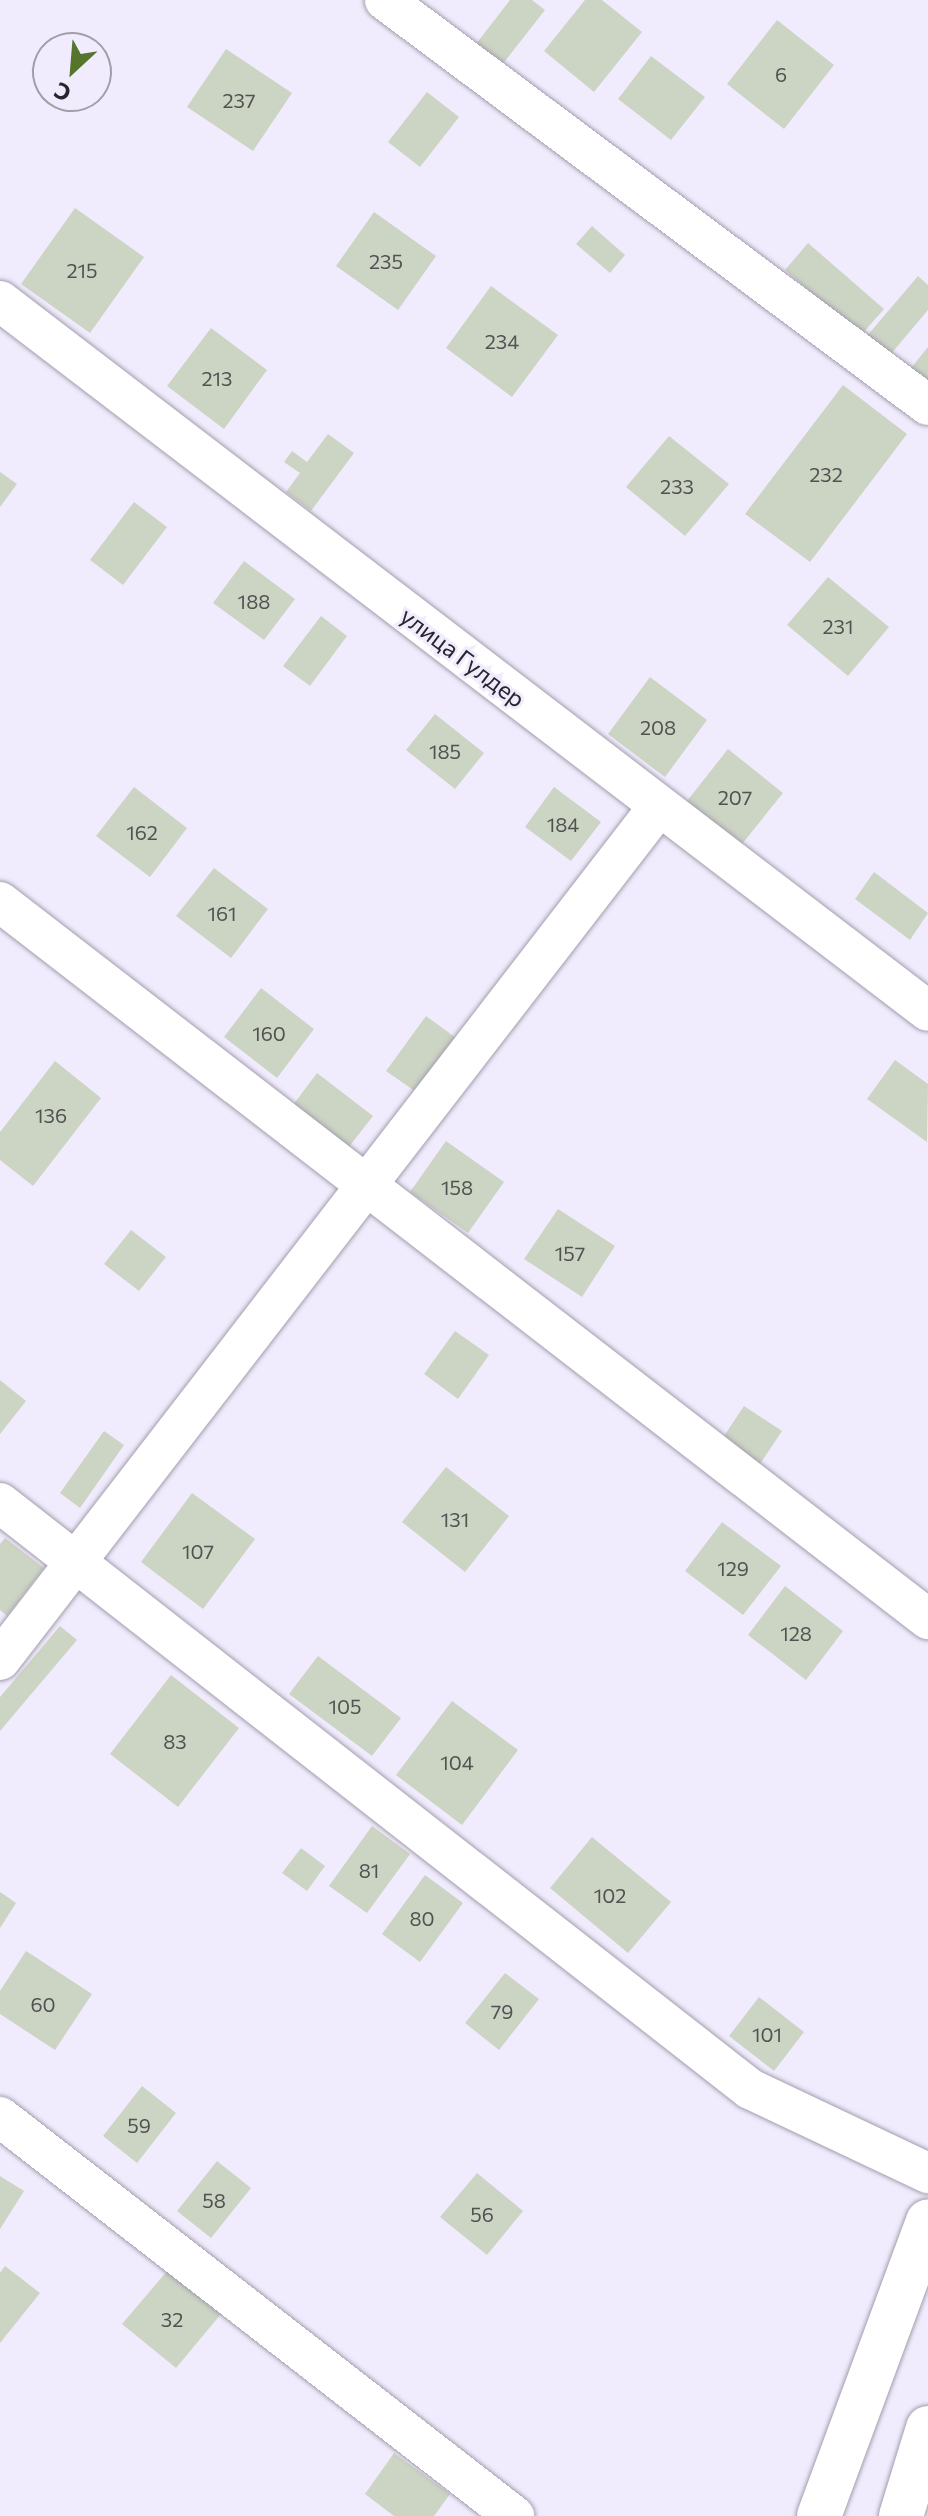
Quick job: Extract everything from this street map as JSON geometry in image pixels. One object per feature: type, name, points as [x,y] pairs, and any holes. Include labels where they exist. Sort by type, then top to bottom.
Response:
[{"type":"main road","points":[[819,2516],[928,2221]]},
{"type":"main road","points":[[901,2516],[928,2428]]},
{"type":"street","points":[[385,0],[928,405]]},
{"type":"street","name":"улица Гулдер","points":[[0,301],[928,1011]]},
{"type":"street","points":[[0,1660],[659,806]]},
{"type":"street","points":[[0,902],[928,1619]]},
{"type":"street","points":[[0,1503],[750,2089],[928,2173]]},
{"type":"street","points":[[0,2117],[514,2516]]},
{"type":"building","points":[[510,0],[532,0],[545,10],[502,65],[476,44]]},
{"type":"building","points":[[585,0],[602,0],[642,32],[594,92],[544,51]]},
{"type":"building","points":[[777,20],[834,65],[784,129],[727,84]]},
{"type":"building","points":[[226,49],[292,93],[253,151],[187,107]]},
{"type":"building","points":[[651,56],[705,97],[671,140],[618,99]]},
{"type":"building","points":[[427,92],[459,117],[420,167],[388,142]]},
{"type":"building","points":[[75,208],[144,257],[90,333],[21,284]]},
{"type":"building","points":[[374,212],[436,256],[398,310],[336,266]]},
{"type":"building","points":[[592,226],[625,255],[610,273],[576,244]]},
{"type":"building","points":[[808,243],[884,309],[861,335],[785,270]]},
{"type":"building","points":[[918,276],[928,285],[928,310],[890,355],[867,336]]},
{"type":"building","points":[[491,286],[558,335],[512,397],[446,348]]},
{"type":"building","points":[[211,328],[267,370],[224,429],[167,386]]},
{"type":"building","points":[[928,347],[928,390],[907,373]]},
{"type":"building","points":[[843,385],[907,434],[810,562],[745,514]]},
{"type":"building","points":[[328,434],[354,453],[311,511],[286,492],[300,473],[284,462],[292,451],[307,462]]},
{"type":"building","points":[[669,436],[729,484],[685,536],[626,487]]},
{"type":"building","points":[[0,472],[17,484],[0,507]]},
{"type":"building","points":[[134,502],[167,527],[123,585],[90,560]]},
{"type":"building","points":[[244,561],[295,599],[264,640],[213,603]]},
{"type":"building","points":[[828,577],[889,627],[848,676],[787,625]]},
{"type":"building","points":[[321,616],[347,636],[310,686],[283,666]]},
{"type":"building","points":[[650,677],[707,720],[665,777],[608,734]]},
{"type":"building","points":[[435,714],[484,753],[455,789],[406,750]]},
{"type":"building","points":[[728,749],[783,793],[742,844],[687,801]]},
{"type":"building","points":[[134,787],[187,828],[150,877],[96,836]]},
{"type":"building","points":[[554,787],[601,822],[571,861],[525,827]]},
{"type":"building","points":[[214,868],[268,909],[231,958],[176,916]]},
{"type":"building","points":[[874,872],[928,913],[910,940],[855,899]]},
{"type":"building","points":[[261,988],[314,1029],[277,1078],[224,1037]]},
{"type":"building","points":[[426,1016],[459,1040],[419,1094],[386,1071]]},
{"type":"building","points":[[895,1060],[928,1084],[927,1142],[867,1099]]},
{"type":"building","points":[[55,1061],[101,1098],[33,1186],[0,1160],[0,1132]]},
{"type":"building","points":[[317,1073],[373,1116],[348,1148],[293,1105]]},
{"type":"building","points":[[446,1141],[504,1182],[468,1233],[410,1192]]},
{"type":"building","points":[[558,1209],[615,1246],[582,1297],[524,1259]]},
{"type":"building","points":[[131,1230],[166,1257],[139,1291],[104,1264]]},
{"type":"building","points":[[455,1331],[489,1355],[458,1399],[424,1374]]},
{"type":"building","points":[[0,1380],[26,1401],[0,1434]]},
{"type":"building","points":[[744,1406],[782,1431],[758,1467],[720,1442]]},
{"type":"building","points":[[104,1431],[124,1445],[80,1508],[60,1493]]},
{"type":"building","points":[[446,1467],[509,1516],[465,1572],[402,1522]]},
{"type":"building","points":[[192,1493],[255,1539],[203,1609],[141,1562]]},
{"type":"building","points":[[722,1522],[781,1566],[743,1615],[685,1571]]},
{"type":"building","points":[[5,1538],[44,1568],[7,1616],[0,1610],[0,1544]]},
{"type":"building","points":[[785,1586],[843,1631],[806,1680],[748,1635]]},
{"type":"building","points":[[60,1626],[77,1640],[0,1731],[0,1697]]},
{"type":"building","points":[[318,1656],[401,1718],[372,1756],[289,1694]]},
{"type":"building","points":[[171,1675],[239,1728],[178,1807],[110,1754]]},
{"type":"building","points":[[452,1701],[518,1750],[462,1825],[396,1775]]},
{"type":"building","points":[[372,1826],[410,1854],[367,1913],[329,1886]]},
{"type":"building","points":[[592,1837],[671,1902],[628,1953],[550,1888]]},
{"type":"building","points":[[301,1848],[325,1866],[307,1891],[282,1873]]},
{"type":"building","points":[[425,1875],[463,1903],[420,1962],[382,1934]]},
{"type":"building","points":[[0,1892],[16,1903],[0,1928]]},
{"type":"building","points":[[26,1951],[92,1994],[55,2050],[0,2014],[0,1991]]},
{"type":"building","points":[[505,1973],[539,1999],[499,2050],[465,2023]]},
{"type":"building","points":[[759,1997],[804,2032],[774,2071],[729,2036]]},
{"type":"building","points":[[142,2086],[176,2113],[137,2163],[103,2136]]},
{"type":"building","points":[[217,2161],[251,2188],[211,2238],[177,2211]]},
{"type":"building","points":[[477,2173],[523,2211],[487,2255],[440,2217]]},
{"type":"building","points":[[0,2176],[24,2191],[0,2229]]},
{"type":"building","points":[[5,2266],[40,2293],[0,2343],[0,2273]]},
{"type":"building","points":[[168,2270],[221,2314],[176,2368],[122,2324]]},
{"type":"building","points":[[394,2453],[450,2494],[434,2516],[394,2516],[365,2494]]}]
